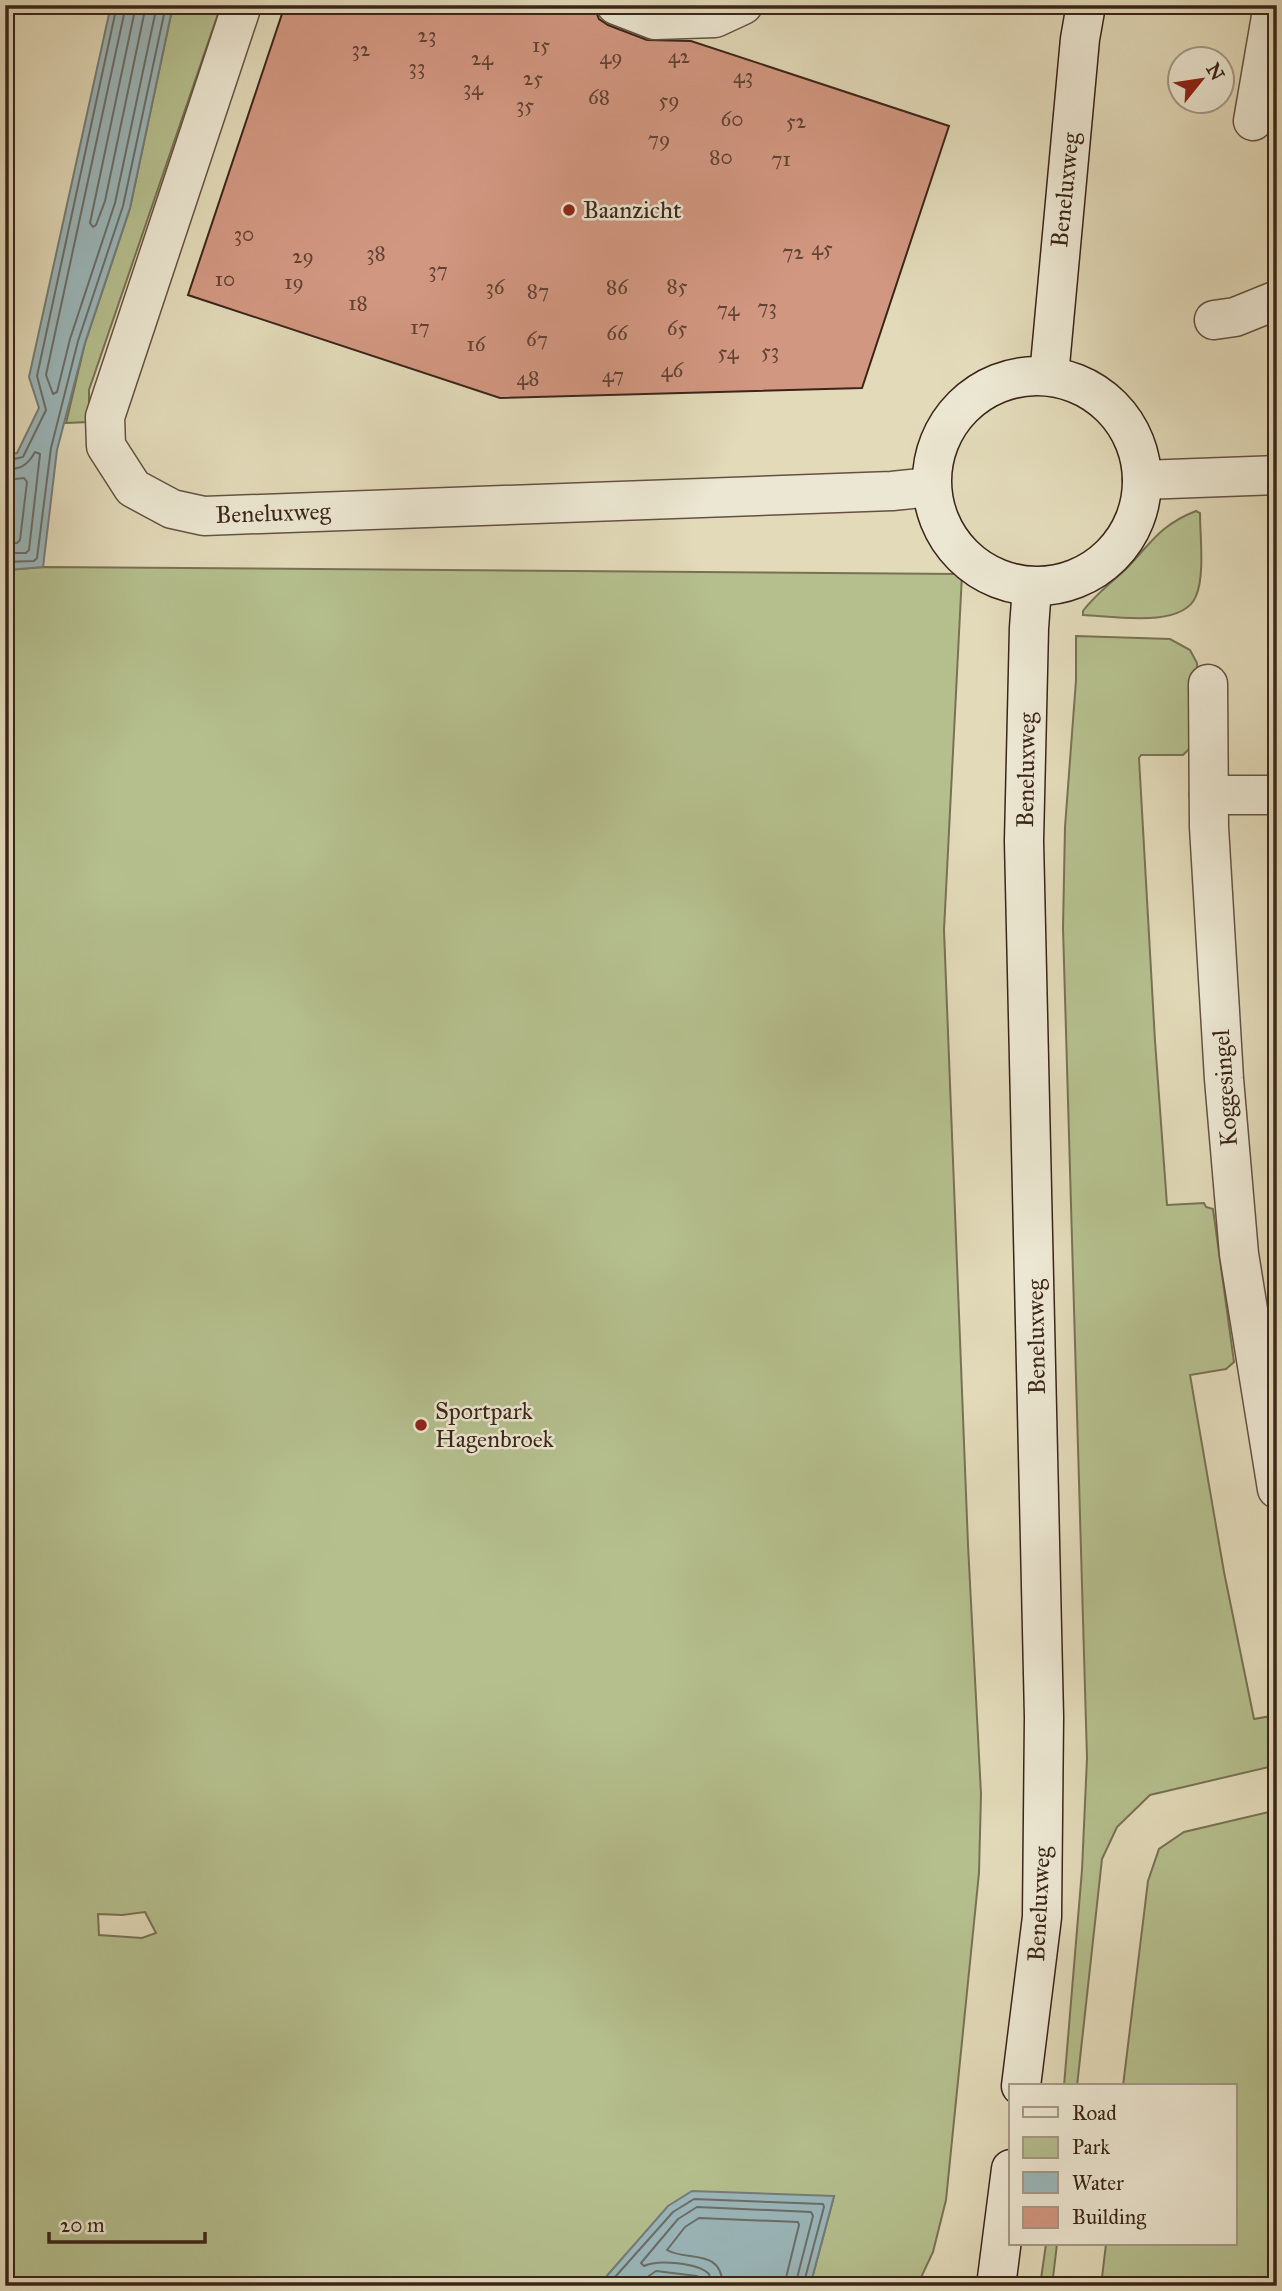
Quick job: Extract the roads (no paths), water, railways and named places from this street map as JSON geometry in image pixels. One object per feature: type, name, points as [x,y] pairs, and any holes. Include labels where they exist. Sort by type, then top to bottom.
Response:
[{"type":"street","name":"Beneluxweg","points":[[242,5],[104,417],[106,446],[132,488],[172,509],[204,516],[892,491],[931,487]]},
{"type":"street","points":[[616,5],[655,20],[715,18],[743,5]]},
{"type":"street","name":"Beneluxweg","points":[[1049,376],[1077,66],[1086,5]]},
{"type":"street","points":[[1253,121],[1273,5]]},
{"type":"street","points":[[1214,320],[1275,307]]},
{"type":"street","points":[[1049,376],[1079,384],[1104,400],[1125,422],[1138,450],[1142,480],[1138,513],[1121,544],[1097,568],[1065,583],[1032,587],[994,578],[962,556],[940,525],[931,487],[935,450],[952,417],[978,392],[1012,378],[1049,376]]},
{"type":"street","points":[[1142,480],[1277,475]]},
{"type":"street","name":"Beneluxweg","points":[[1021,2084],[1042,1917],[1044,1717],[1024,841],[1028,628],[1032,587]]},
{"type":"street","name":"Koggesingel","points":[[1208,684],[1209,795],[1224,1079],[1239,1254],[1277,1489]]},
{"type":"street","points":[[1209,795],[1277,795]]},
{"type":"street","points":[[996,2286],[1009,2185]]},
{"type":"water","points":[[111,5],[173,5],[130,208],[85,343],[57,450],[43,567],[8,570],[5,568],[5,454],[17,453],[39,408],[29,377]]},
{"type":"water","points":[[692,2191],[834,2196],[810,2286],[700,2286],[698,2283],[656,2278],[649,2286],[598,2286],[668,2206]]},
{"type":"place","name":"Baanzicht","points":[[569,210]]},
{"type":"place","name":"Sportpark Hagenbroek","points":[[421,1425]]}]
